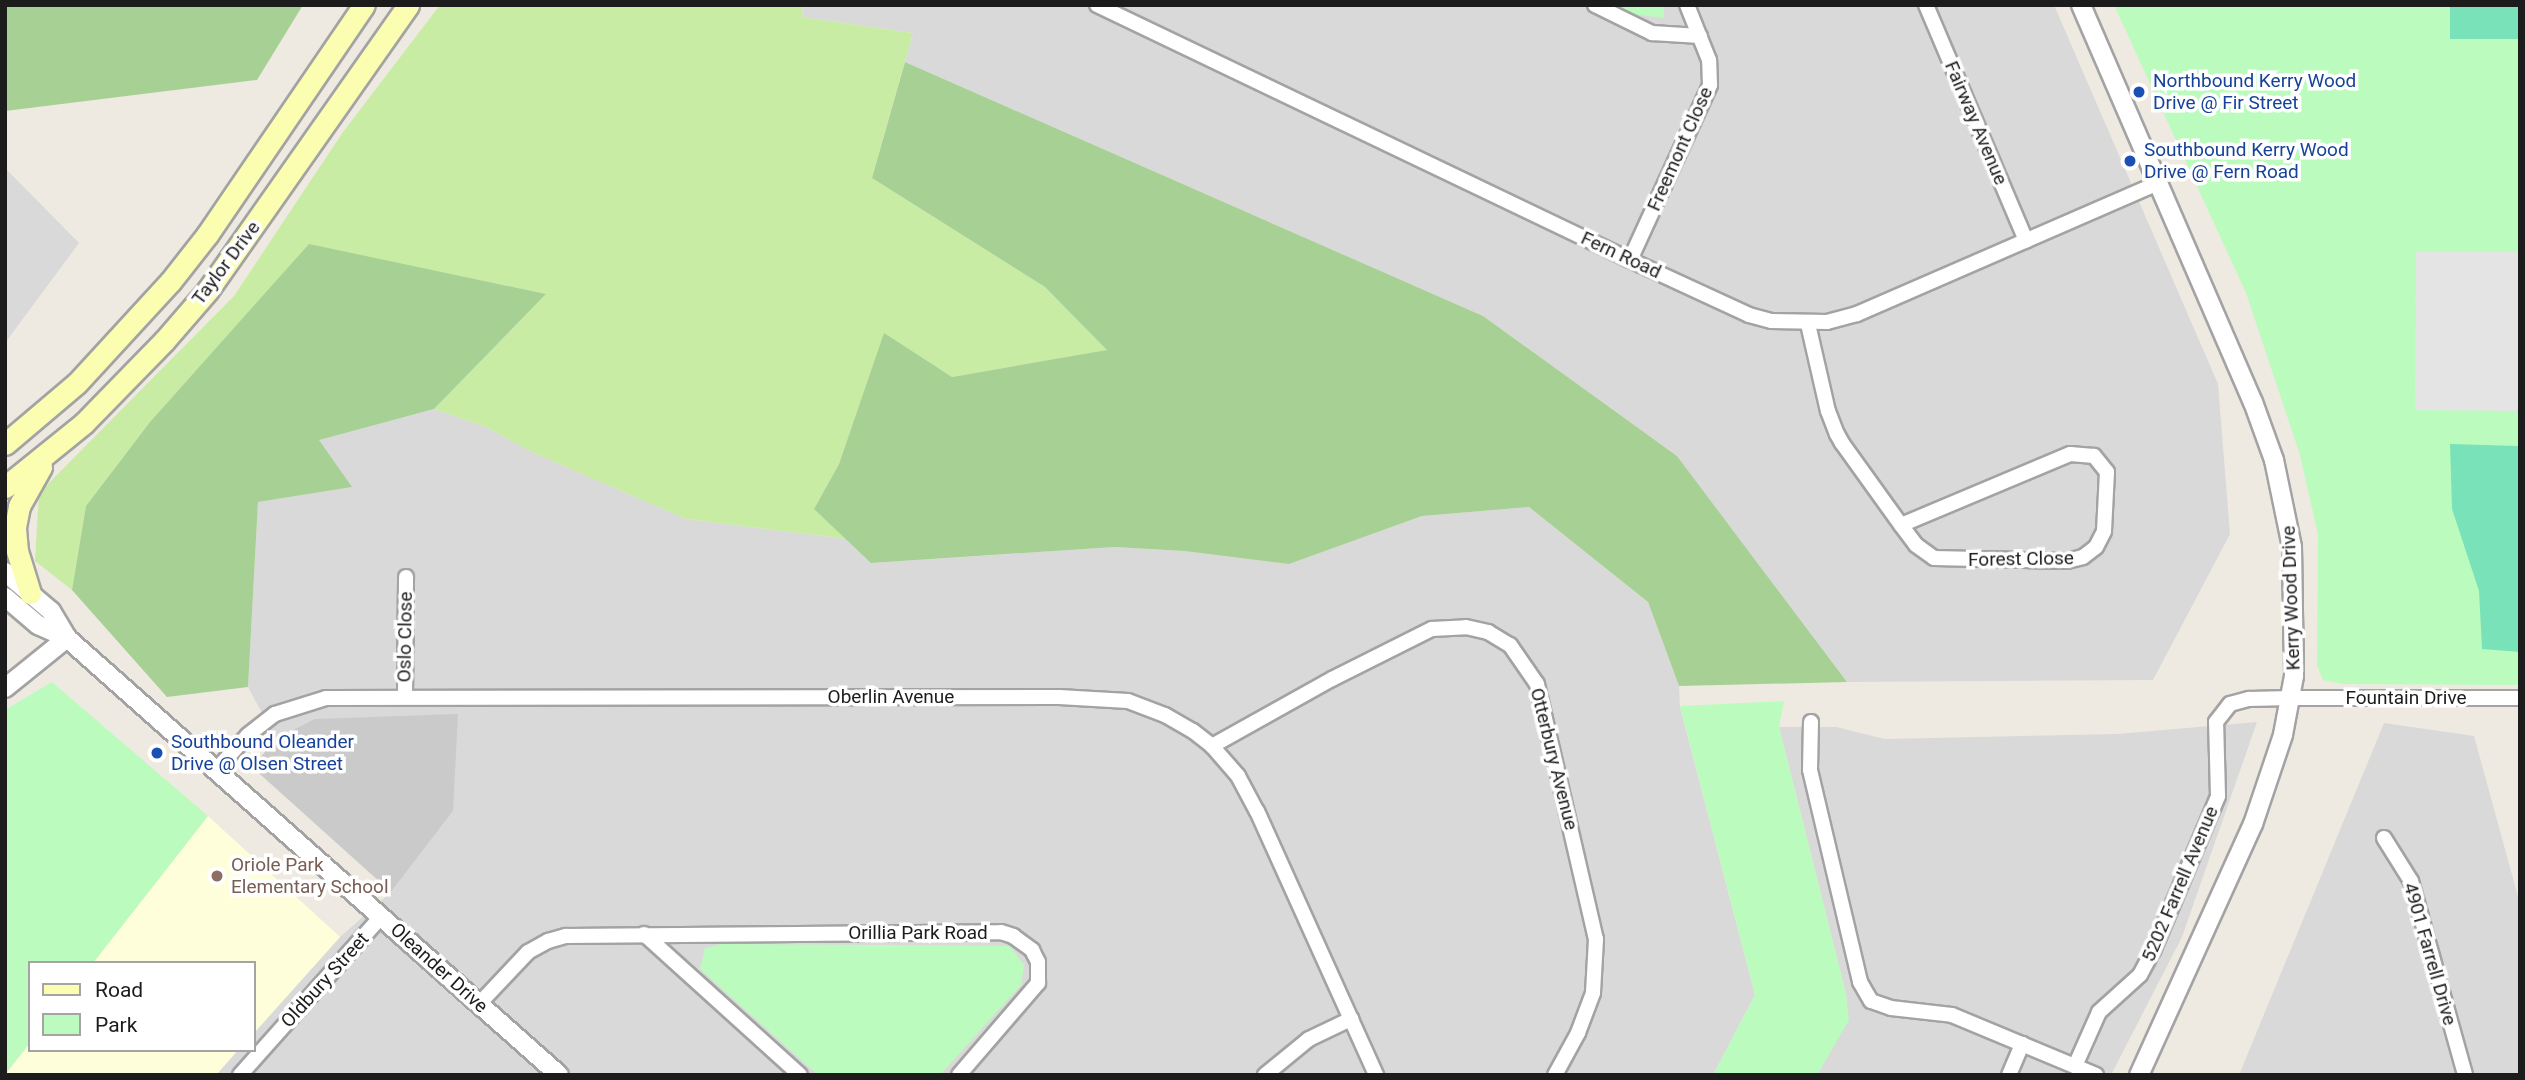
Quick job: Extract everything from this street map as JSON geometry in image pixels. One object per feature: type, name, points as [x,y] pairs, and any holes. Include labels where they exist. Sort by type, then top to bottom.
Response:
[{"type":"main road","name":"Taylor Drive","points":[[8,442],[77,383],[130,329],[170,282],[214,225],[365,5]]},
{"type":"main road","name":"Taylor Drive","points":[[5,487],[49,454],[122,386],[208,290],[408,5]]},
{"type":"main road","points":[[30,593],[17,551],[16,516],[25,494],[49,454]]},
{"type":"street","name":"Fern Road","points":[[1097,5],[1113,8],[1630,260],[1758,318],[1808,324],[1857,314],[2158,183]]},
{"type":"street","points":[[1595,5],[1652,33],[1700,36]]},
{"type":"street","name":"Freemont Close","points":[[1630,260],[1707,96],[1711,73],[1687,5]]},
{"type":"street","name":"Fairway Avenue","points":[[1926,5],[2026,241]]},
{"type":"street","name":"Kerry Wood Drive","points":[[2081,5],[2253,402],[2274,460],[2292,547],[2295,633],[2291,698],[2284,735],[2253,824],[2139,1075]]},
{"type":"street","name":"Forest Close","points":[[1808,324],[1836,434],[1901,525],[1916,545],[1934,558],[2075,560],[2090,554],[2101,539],[2106,521],[2107,472],[2094,456],[2070,454],[1901,525]]},
{"type":"street","name":"Oleander Drive","points":[[5,572],[51,611],[67,638],[559,1075]]},
{"type":"street","name":"Oslo Close","points":[[405,697],[406,577]]},
{"type":"street","name":"Oleander Drive","points":[[5,597],[38,625],[67,638]]},
{"type":"street","name":"Otterbury Avenue","points":[[1212,746],[1332,679],[1432,629],[1450,626],[1488,632],[1510,645],[1537,684],[1596,939],[1593,993],[1578,1033],[1555,1075]]},
{"type":"street","points":[[5,688],[67,638]]},
{"type":"street","name":"Oberlin Avenue","points":[[215,771],[263,722],[297,705],[326,698],[1110,698],[1146,707],[1179,721],[1212,746],[1238,776],[1258,811],[1376,1075]]},
{"type":"street","name":"Fountain Drive","points":[[2291,698],[2520,698]]},
{"type":"street","name":"5202 Farrell Avenue","points":[[2075,1066],[2099,1012],[2140,975],[2146,965],[2218,796],[2220,778],[2216,722],[2222,711],[2240,700],[2291,698]]},
{"type":"street","points":[[1811,722],[1810,770],[1864,992],[1877,1006],[1952,1015],[2096,1075]]},
{"type":"street","name":"4901 Farrell Drive","points":[[2384,838],[2411,881],[2465,1075]]},
{"type":"street","name":"Oldbury Street","points":[[240,1075],[381,916]]},
{"type":"street","name":"Orillia Park Road","points":[[479,1004],[519,959],[548,941],[580,935],[1001,932],[1013,936],[1032,950],[1038,962],[1038,983],[959,1075]]},
{"type":"street","points":[[644,934],[800,1075]]},
{"type":"street","points":[[1265,1075],[1309,1040],[1350,1019]]},
{"type":"street","points":[[2009,1075],[2022,1044]]},
{"type":"shaded area","points":[[803,5],[2054,5],[2218,384],[2230,534],[2153,680],[1847,682],[1677,456],[1483,316],[905,62],[913,33],[802,17]]},
{"type":"shaded area","points":[[5,168],[79,243],[5,343]]},
{"type":"shaded area","points":[[2416,252],[2520,252],[2520,411],[2415,410]]},
{"type":"shaded area","points":[[434,409],[486,427],[534,453],[686,519],[847,539],[872,563],[1115,547],[1184,551],[1289,564],[1422,516],[1529,507],[1648,602],[1679,686],[1680,707],[1755,995],[1713,1075],[216,1075],[236,1052],[256,1052],[256,1031],[340,937],[391,892],[453,811],[314,719],[276,739],[248,687],[258,502],[351,487],[318,440]]},
{"type":"shaded area","points":[[458,714],[453,811],[391,892],[252,767],[276,739],[314,719]]},
{"type":"shaded area","points":[[2257,722],[2182,937],[2111,1075],[1817,1075],[1848,1020],[1846,994],[1779,727],[1836,727],[1885,739],[2117,734]]},
{"type":"shaded area","points":[[2384,723],[2474,736],[2520,904],[2520,1075],[2239,1075]]},
{"type":"shaded area","name":"Oriole Park Elementary School","points":[[208,816],[340,937],[256,1031],[256,961],[95,961]]},
{"type":"shaded area","points":[[28,1046],[28,1052],[236,1052],[216,1075],[5,1075]]},
{"type":"green space","points":[[5,5],[303,5],[257,80],[5,111]]},
{"type":"green space","points":[[440,5],[803,5],[802,17],[913,33],[872,178],[1045,287],[1108,350],[952,377],[884,334],[839,464],[814,509],[847,539],[686,519],[534,453],[486,427],[434,409],[546,294],[309,245],[150,422],[86,506],[72,590],[35,561],[39,493],[234,296],[343,132]]},
{"type":"green space","points":[[1615,5],[1664,5],[1664,18],[1631,14]]},
{"type":"green space","points":[[2114,5],[2520,5],[2520,685],[2343,684],[2323,680],[2317,666],[2318,535],[2300,455],[2246,293]]},
{"type":"green space","points":[[2450,5],[2520,5],[2520,39],[2450,39]]},
{"type":"green space","points":[[905,62],[1483,316],[1677,456],[1847,682],[1679,686],[1648,602],[1529,507],[1422,516],[1289,564],[1184,551],[1115,547],[871,563],[814,509],[839,464],[884,333],[952,377],[1107,350],[1045,287],[872,178]]},
{"type":"green space","points":[[309,244],[546,294],[434,409],[319,440],[352,487],[258,502],[248,687],[167,697],[72,590],[86,506],[150,422]]},
{"type":"green space","points":[[2450,444],[2520,446],[2520,652],[2482,649],[2479,591],[2452,509]]},
{"type":"green space","points":[[52,682],[208,816],[95,961],[28,961],[28,1045],[5,1074],[5,710]]},
{"type":"green space","points":[[1784,701],[1779,727],[1846,994],[1849,1020],[1817,1075],[1713,1075],[1755,995],[1680,706]]},
{"type":"green space","points":[[721,944],[1010,946],[1024,965],[1021,985],[940,1075],[818,1075],[700,969],[705,948]]},
{"type":"place","name":"Northbound Kerry Wood Drive @ Fir Street","points":[[2139,92]]},
{"type":"place","name":"Southbound Kerry Wood Drive @ Fern Road","points":[[2130,161]]},
{"type":"place","name":"Southbound Oleander Drive @ Olsen Street","points":[[157,753]]},
{"type":"place","name":"Oriole Park Elementary School","points":[[217,876]]}]
